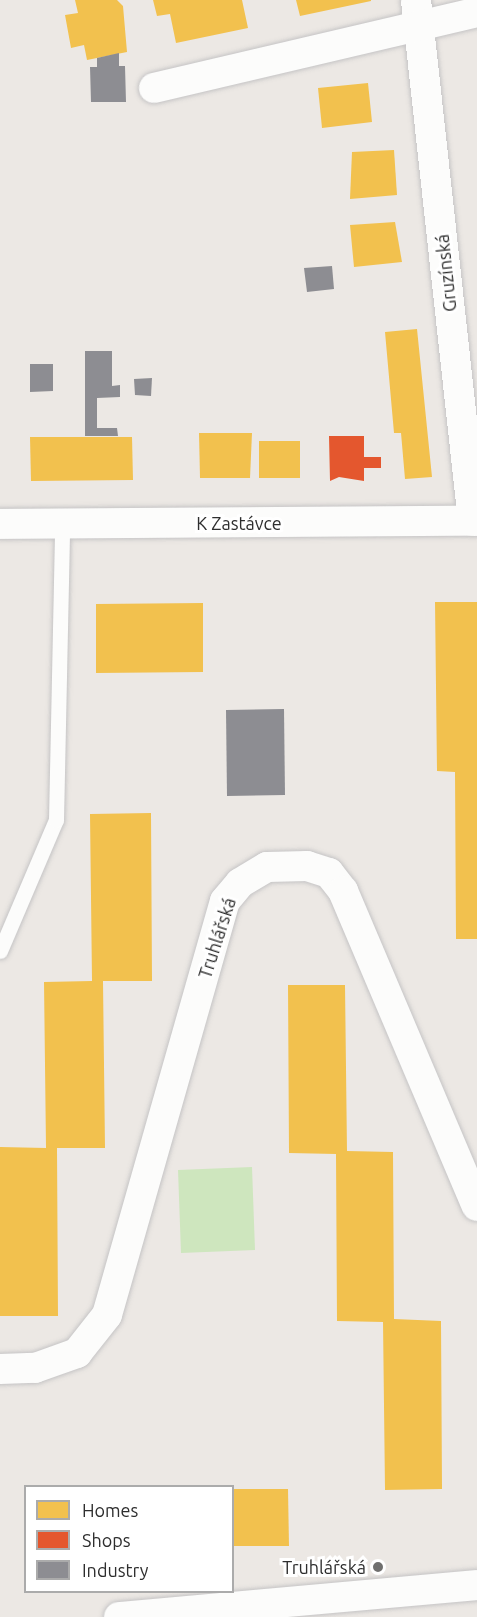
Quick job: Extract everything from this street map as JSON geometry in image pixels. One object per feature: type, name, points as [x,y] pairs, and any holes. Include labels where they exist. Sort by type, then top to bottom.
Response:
[{"type":"street","points":[[154,88],[417,13],[477,12]]},
{"type":"street","name":"Gruzínská","points":[[417,13],[475,521]]},
{"type":"street","name":"K Zastávce","points":[[0,525],[475,521]]},
{"type":"street","name":"Truhlářská","points":[[0,1370],[34,1368],[77,1353],[107,1315],[232,889],[267,867],[307,866],[329,873],[343,891],[477,1206]]},
{"type":"street","points":[[119,1617],[477,1585]]},
{"type":"lane","points":[[0,951],[56,820],[62,524]]},
{"type":"green space","points":[[252,1167],[255,1250],[181,1253],[178,1170]]},
{"type":"building: Homes","points":[[75,0],[117,0],[123,6],[127,52],[87,60],[84,45],[71,48],[65,15],[78,13]]},
{"type":"building: Homes","points":[[153,0],[242,0],[248,28],[176,43],[170,14],[157,16]]},
{"type":"building: Homes","points":[[296,0],[371,0],[371,1],[300,16]]},
{"type":"building: Homes","points":[[368,83],[372,122],[322,128],[318,88]]},
{"type":"building: Homes","points":[[394,150],[397,195],[350,199],[352,152]]},
{"type":"building: Homes","points":[[395,222],[402,262],[354,267],[350,225]]},
{"type":"building: Homes","points":[[417,329],[432,477],[405,479],[401,433],[394,433],[385,332]]},
{"type":"building: Homes","points":[[199,433],[252,433],[250,478],[200,478]]},
{"type":"building: Homes","points":[[30,437],[132,437],[133,480],[31,481]]},
{"type":"building: Homes","points":[[259,441],[300,441],[300,478],[259,478]]},
{"type":"building: Homes","points":[[435,602],[477,602],[477,939],[456,939],[455,772],[437,771]]},
{"type":"building: Homes","points":[[203,603],[203,672],[96,673],[96,604]]},
{"type":"building: Homes","points":[[151,813],[152,981],[103,981],[105,1148],[57,1148],[58,1316],[0,1316],[0,1147],[46,1148],[44,982],[92,981],[90,814]]},
{"type":"building: Homes","points":[[288,985],[345,985],[347,1151],[393,1152],[394,1319],[441,1321],[442,1489],[385,1490],[383,1322],[337,1321],[336,1154],[289,1153]]},
{"type":"building: Homes","points":[[234,1489],[288,1489],[289,1546],[234,1546]]},
{"type":"building: Shops","points":[[329,436],[364,436],[364,457],[381,457],[381,468],[364,468],[364,481],[339,477],[330,481]]},
{"type":"building: Industry","points":[[119,53],[119,66],[125,66],[126,102],[91,102],[90,67],[97,67],[97,58]]},
{"type":"building: Industry","points":[[332,266],[334,289],[307,292],[304,268]]},
{"type":"building: Industry","points":[[85,351],[112,351],[112,386],[120,385],[120,397],[97,398],[97,428],[117,428],[118,436],[85,436]]},
{"type":"building: Industry","points":[[30,364],[53,364],[53,391],[30,392]]},
{"type":"building: Industry","points":[[152,378],[151,396],[135,395],[134,379]]},
{"type":"building: Industry","points":[[284,709],[285,795],[227,796],[226,710]]},
{"type":"place","name":"Truhlářská","points":[[378,1567]]}]
